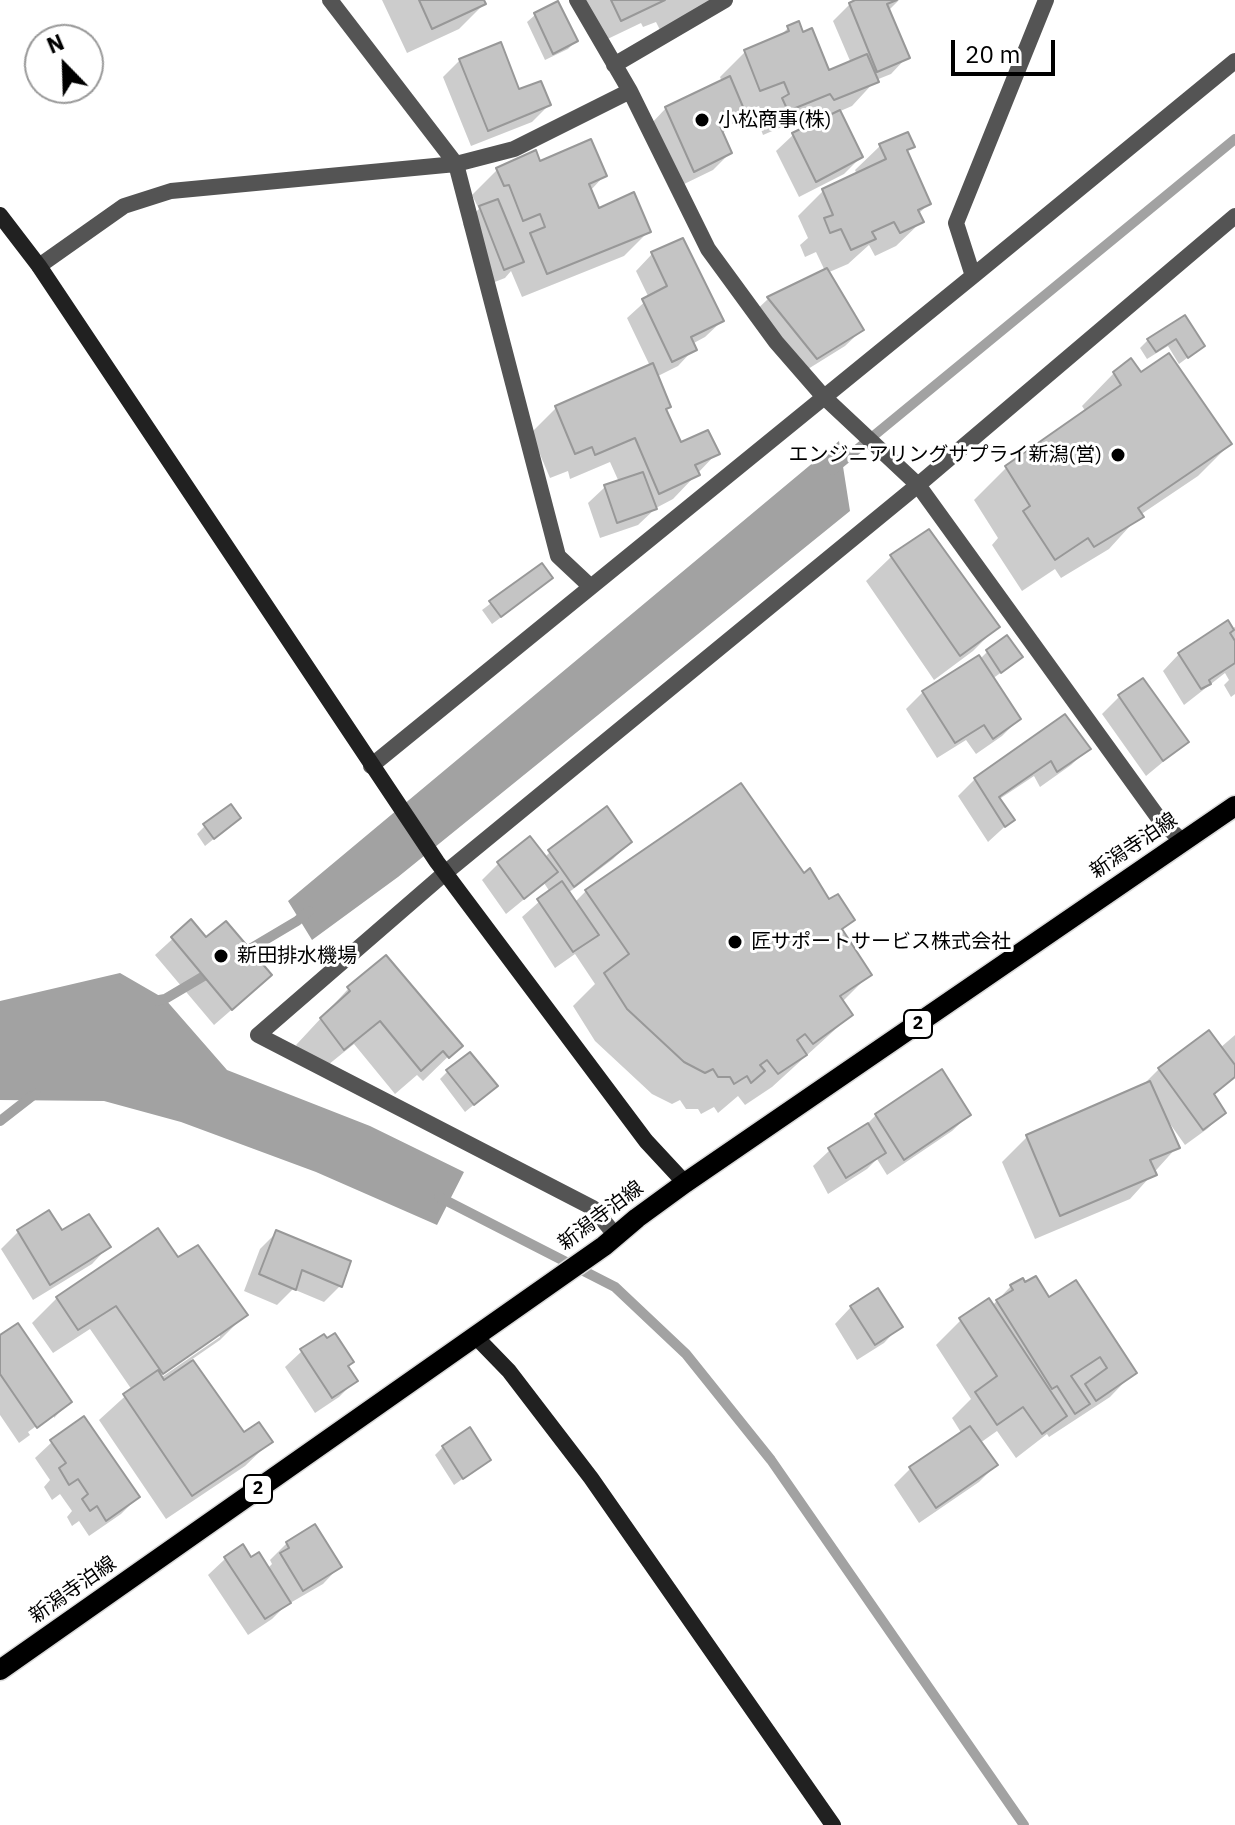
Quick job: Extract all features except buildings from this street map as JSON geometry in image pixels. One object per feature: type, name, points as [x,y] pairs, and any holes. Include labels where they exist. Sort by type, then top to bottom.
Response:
[{"type":"main road","name":"新潟寺泊線","points":[[0,1670],[610,1242],[685,1183],[1235,806]]},
{"type":"street","points":[[330,0],[456,164],[558,556],[591,587]]},
{"type":"street","points":[[577,0],[630,91],[708,249],[776,342],[823,396],[918,485],[1160,820],[1183,842]]},
{"type":"street","points":[[614,65],[725,0]]},
{"type":"street","points":[[973,276],[956,223],[1046,0]]},
{"type":"street","points":[[371,766],[1235,61]]},
{"type":"street","points":[[39,266],[124,206],[171,191],[456,164],[514,149],[630,91]]},
{"type":"street","points":[[0,215],[39,266],[441,867],[646,1141],[685,1183]]},
{"type":"street","points":[[610,1242],[593,1208],[258,1035],[441,867],[918,485],[1235,216]]},
{"type":"street","points":[[476,1337],[509,1371],[591,1478],[833,1825]]},
{"type":"shaded area","points":[[839,441],[850,511],[398,877],[312,940],[288,901]]},
{"type":"shaded area","points":[[120,973],[165,999],[227,1070],[370,1126],[464,1172],[437,1225],[316,1172],[181,1122],[104,1101],[0,1100],[0,1001]]},
{"type":"waterway","points":[[832,470],[1235,139]]},
{"type":"waterway","points":[[238,956],[309,911]]},
{"type":"waterway","points":[[154,1001],[165,999],[214,970]]},
{"type":"waterway","points":[[0,1121],[36,1093]]},
{"type":"waterway","points":[[439,1197],[615,1287],[686,1354],[771,1460],[1024,1825]]},
{"type":"place","name":"小松商事(株)","points":[[702,120]]},
{"type":"place","name":"エンジニアリングサプライ新潟(営)","points":[[1118,455]]},
{"type":"place","name":"匠サポートサービス株式会社","points":[[735,942]]},
{"type":"place","name":"新田排水機場","points":[[221,956]]}]
